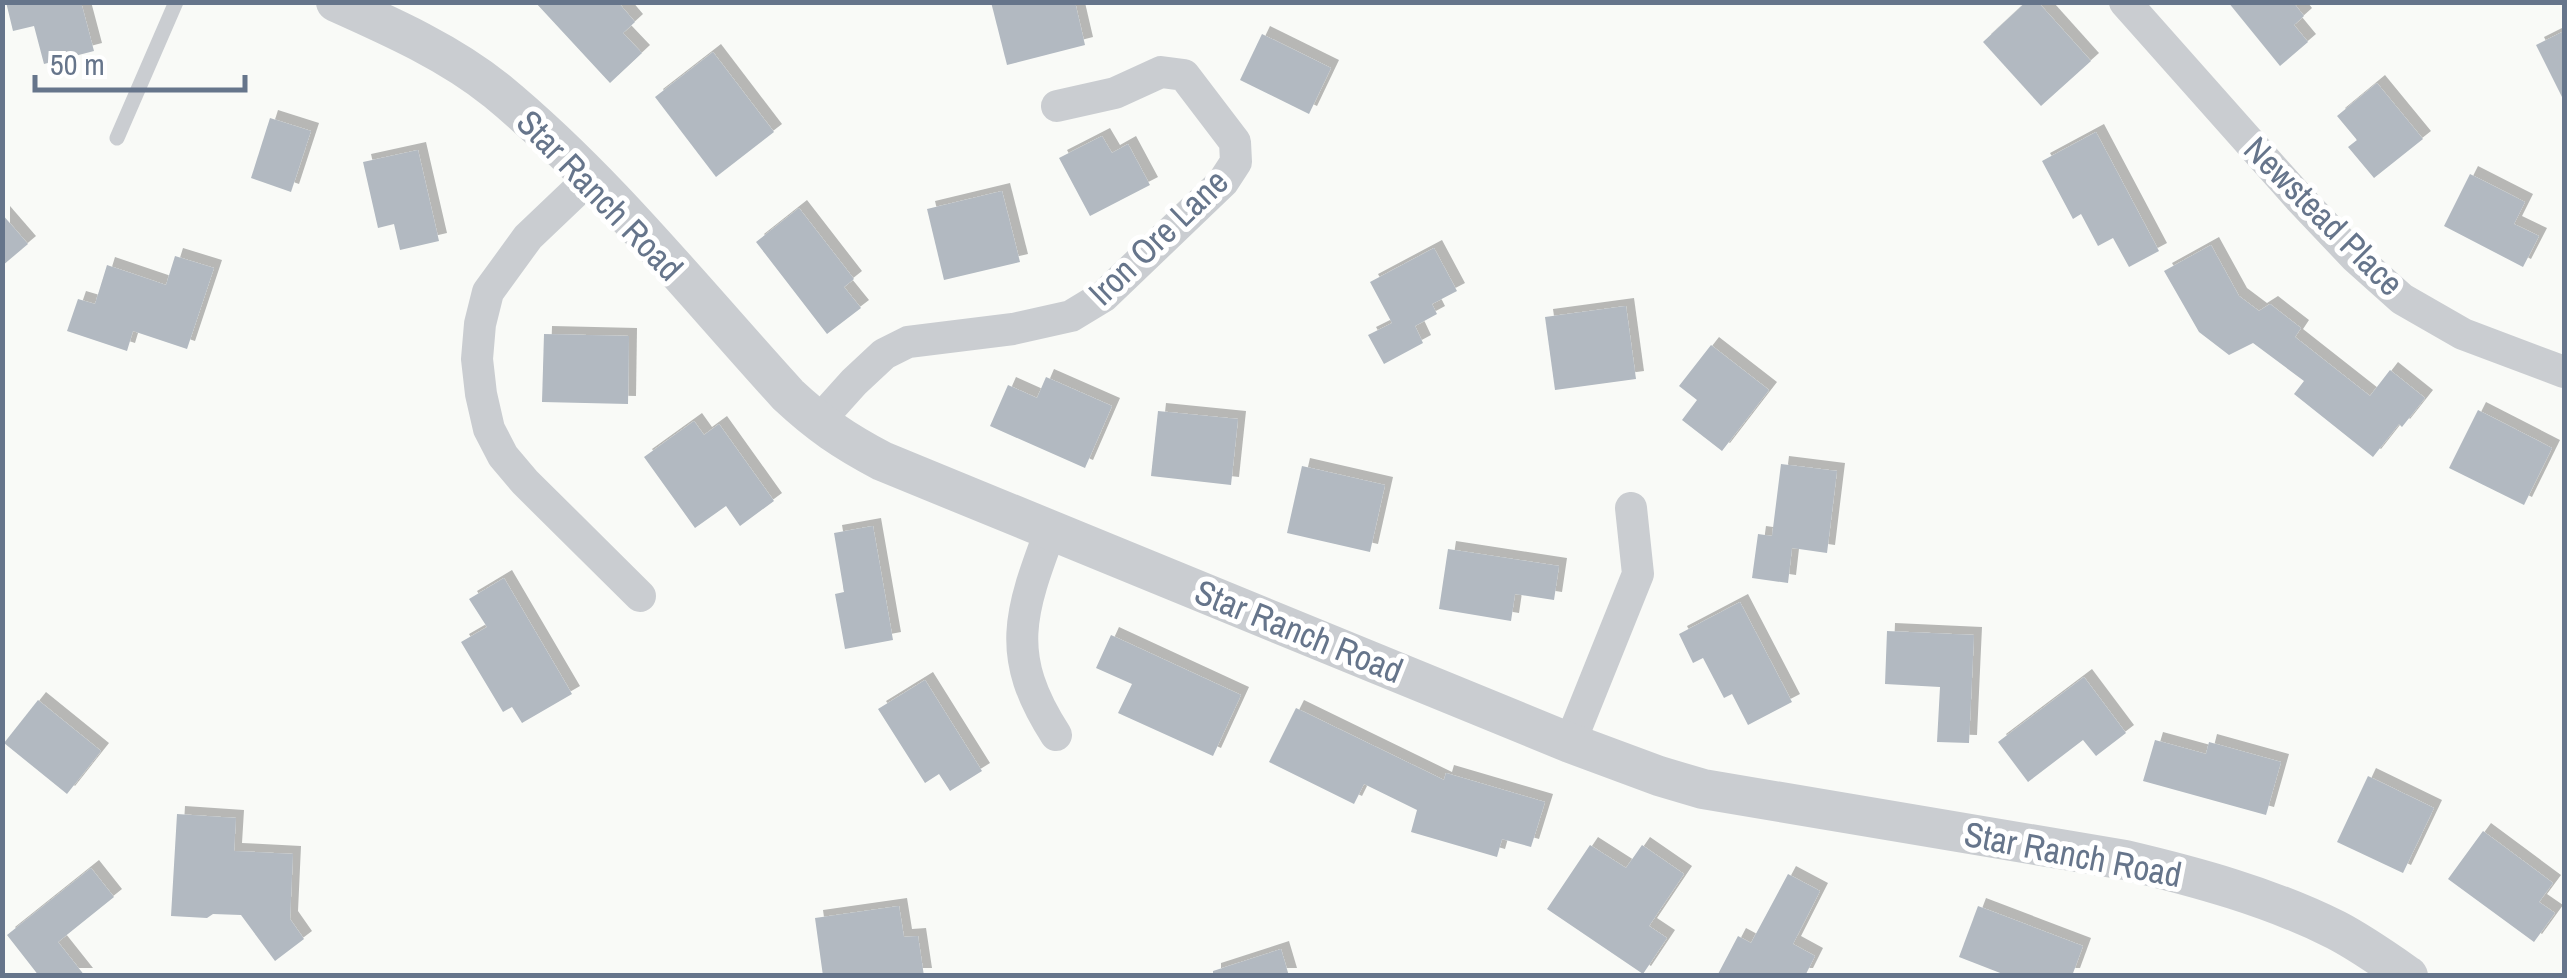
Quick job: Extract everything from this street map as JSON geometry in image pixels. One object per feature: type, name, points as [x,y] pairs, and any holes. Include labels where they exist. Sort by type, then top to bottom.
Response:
[{"type":"street","name":"Star Ranch Road","points":[[336,2],[431,48],[495,90],[592,177],[788,396],[845,442],[882,461],[1659,776],[1703,789],[2125,860],[2190,875],[2246,893],[2337,931],[2408,976]]},
{"type":"street","name":"Newstead Place","points":[[2124,2],[2300,199],[2402,299],[2463,334],[2564,372]]},
{"type":"street","name":"Iron Ore Lane","points":[[818,422],[884,354],[908,342],[1014,329],[1071,316],[1104,296],[1223,182],[1236,162],[1234,142],[1184,75],[1160,72],[1115,94],[1057,106]]},
{"type":"street","points":[[592,177],[528,237],[488,292],[476,359],[489,428],[503,456],[640,596]]},
{"type":"street","points":[[1570,743],[1638,574],[1631,508]]},
{"type":"street","points":[[1051,529],[1022,621],[1023,657],[1030,686],[1056,735]]},
{"type":"lane","points":[[118,138],[176,2]]},
{"type":"building","points":[[6,2],[81,2],[94,51],[44,64],[34,26],[13,31]]},
{"type":"building","points":[[535,2],[618,2],[635,22],[623,33],[642,53],[610,83]]},
{"type":"building","points":[[991,2],[1075,2],[1085,45],[1007,65]]},
{"type":"building","points":[[2026,2],[2038,2],[2091,61],[2041,106],[1983,42]]},
{"type":"building","points":[[2228,2],[2293,2],[2304,16],[2294,25],[2308,42],[2280,66]]},
{"type":"building","points":[[2564,31],[2564,101],[2536,45]]},
{"type":"building","points":[[1262,34],[1331,68],[1309,114],[1240,80]]},
{"type":"building","points":[[713,52],[774,132],[716,177],[655,97]]},
{"type":"building","points":[[2377,83],[2423,139],[2374,178],[2348,147],[2357,140],[2337,116]]},
{"type":"building","points":[[270,118],[311,131],[291,192],[251,178]]},
{"type":"building","points":[[2096,132],[2159,251],[2129,267],[2113,238],[2098,246],[2081,214],[2073,219],[2042,161]]},
{"type":"building","points":[[1102,136],[1112,153],[1128,144],[1150,185],[1090,216],[1059,158]]},
{"type":"building","points":[[418,150],[439,241],[400,250],[394,224],[378,228],[363,162]]},
{"type":"building","points":[[2470,174],[2525,202],[2514,224],[2539,236],[2523,267],[2444,226]]},
{"type":"building","points":[[1002,191],[1020,262],[944,280],[927,209]]},
{"type":"building","points":[[799,208],[854,279],[844,287],[861,308],[827,334],[756,242]]},
{"type":"building","points":[[2,214],[28,244],[2,266]]},
{"type":"building","points":[[2211,245],[2239,296],[2259,311],[2270,304],[2301,328],[2295,337],[2370,396],[2390,370],[2425,398],[2373,457],[2294,394],[2304,381],[2253,343],[2229,355],[2199,332],[2164,271]]},
{"type":"building","points":[[1434,248],[1457,291],[1432,304],[1437,314],[1415,326],[1423,343],[1384,364],[1368,335],[1392,323],[1370,282]]},
{"type":"building","points":[[175,256],[214,268],[187,349],[133,331],[127,351],[67,331],[78,299],[95,304],[107,265],[166,285]]},
{"type":"building","points":[[1626,306],[1636,379],[1555,390],[1545,317]]},
{"type":"building","points":[[544,334],[629,336],[628,404],[542,402]]},
{"type":"building","points":[[1711,345],[1769,390],[1722,451],[1682,420],[1697,400],[1679,386]]},
{"type":"building","points":[[1046,377],[1112,406],[1085,468],[990,426],[1008,385],[1037,398]]},
{"type":"building","points":[[2478,410],[2552,448],[2524,505],[2449,468]]},
{"type":"building","points":[[1158,411],[1238,419],[1231,485],[1151,476]]},
{"type":"building","points":[[694,421],[704,435],[719,424],[774,501],[740,526],[726,506],[695,528],[644,457]]},
{"type":"building","points":[[1781,464],[1837,471],[1827,553],[1792,548],[1788,583],[1752,578],[1758,534],[1772,536]]},
{"type":"building","points":[[1302,466],[1385,485],[1370,552],[1287,533]]},
{"type":"building","points":[[873,526],[893,640],[845,649],[835,594],[844,592],[834,533]]},
{"type":"building","points":[[1448,549],[1559,566],[1554,600],[1515,594],[1511,621],[1439,609]]},
{"type":"building","points":[[504,578],[572,694],[522,723],[512,707],[503,712],[461,642],[487,627],[469,599]]},
{"type":"building","points":[[1740,602],[1792,702],[1748,725],[1732,694],[1724,698],[1703,658],[1693,663],[1679,634]]},
{"type":"building","points":[[1887,631],[1974,635],[1969,743],[1937,742],[1940,687],[1885,684]]},
{"type":"building","points":[[1111,635],[1241,695],[1213,756],[1118,713],[1132,684],[1096,668]]},
{"type":"building","points":[[2084,677],[2126,733],[2096,756],[2083,740],[2028,782],[1998,742]]},
{"type":"building","points":[[925,680],[982,771],[950,791],[939,774],[925,783],[878,709]]},
{"type":"building","points":[[38,700],[101,751],[67,794],[4,743]]},
{"type":"building","points":[[1296,708],[1444,780],[1446,773],[1545,802],[1531,847],[1502,839],[1497,857],[1411,832],[1417,810],[1364,784],[1354,804],[1269,762]]},
{"type":"building","points":[[2155,740],[2206,754],[2209,742],[2281,762],[2266,815],[2143,781]]},
{"type":"building","points":[[2368,776],[2434,808],[2403,873],[2337,842]]},
{"type":"building","points":[[177,814],[236,818],[234,851],[293,854],[290,919],[304,939],[275,961],[241,915],[171,916]]},
{"type":"building","points":[[2483,831],[2553,883],[2539,902],[2555,913],[2534,942],[2448,879]]},
{"type":"building","points":[[1590,845],[1626,868],[1642,845],[1684,874],[1649,926],[1667,938],[1643,974],[1547,909]]},
{"type":"building","points":[[91,868],[114,897],[58,942],[85,976],[39,976],[7,935]]},
{"type":"building","points":[[1788,874],[1820,891],[1793,944],[1815,956],[1805,976],[1717,976],[1738,936],[1751,943]]},
{"type":"building","points":[[899,906],[904,937],[918,936],[924,976],[823,976],[815,918]]},
{"type":"building","points":[[1978,906],[2083,946],[2072,976],[2008,976],[1959,957]]},
{"type":"building","points":[[1281,949],[1289,976],[1213,976],[1213,971]]}]
